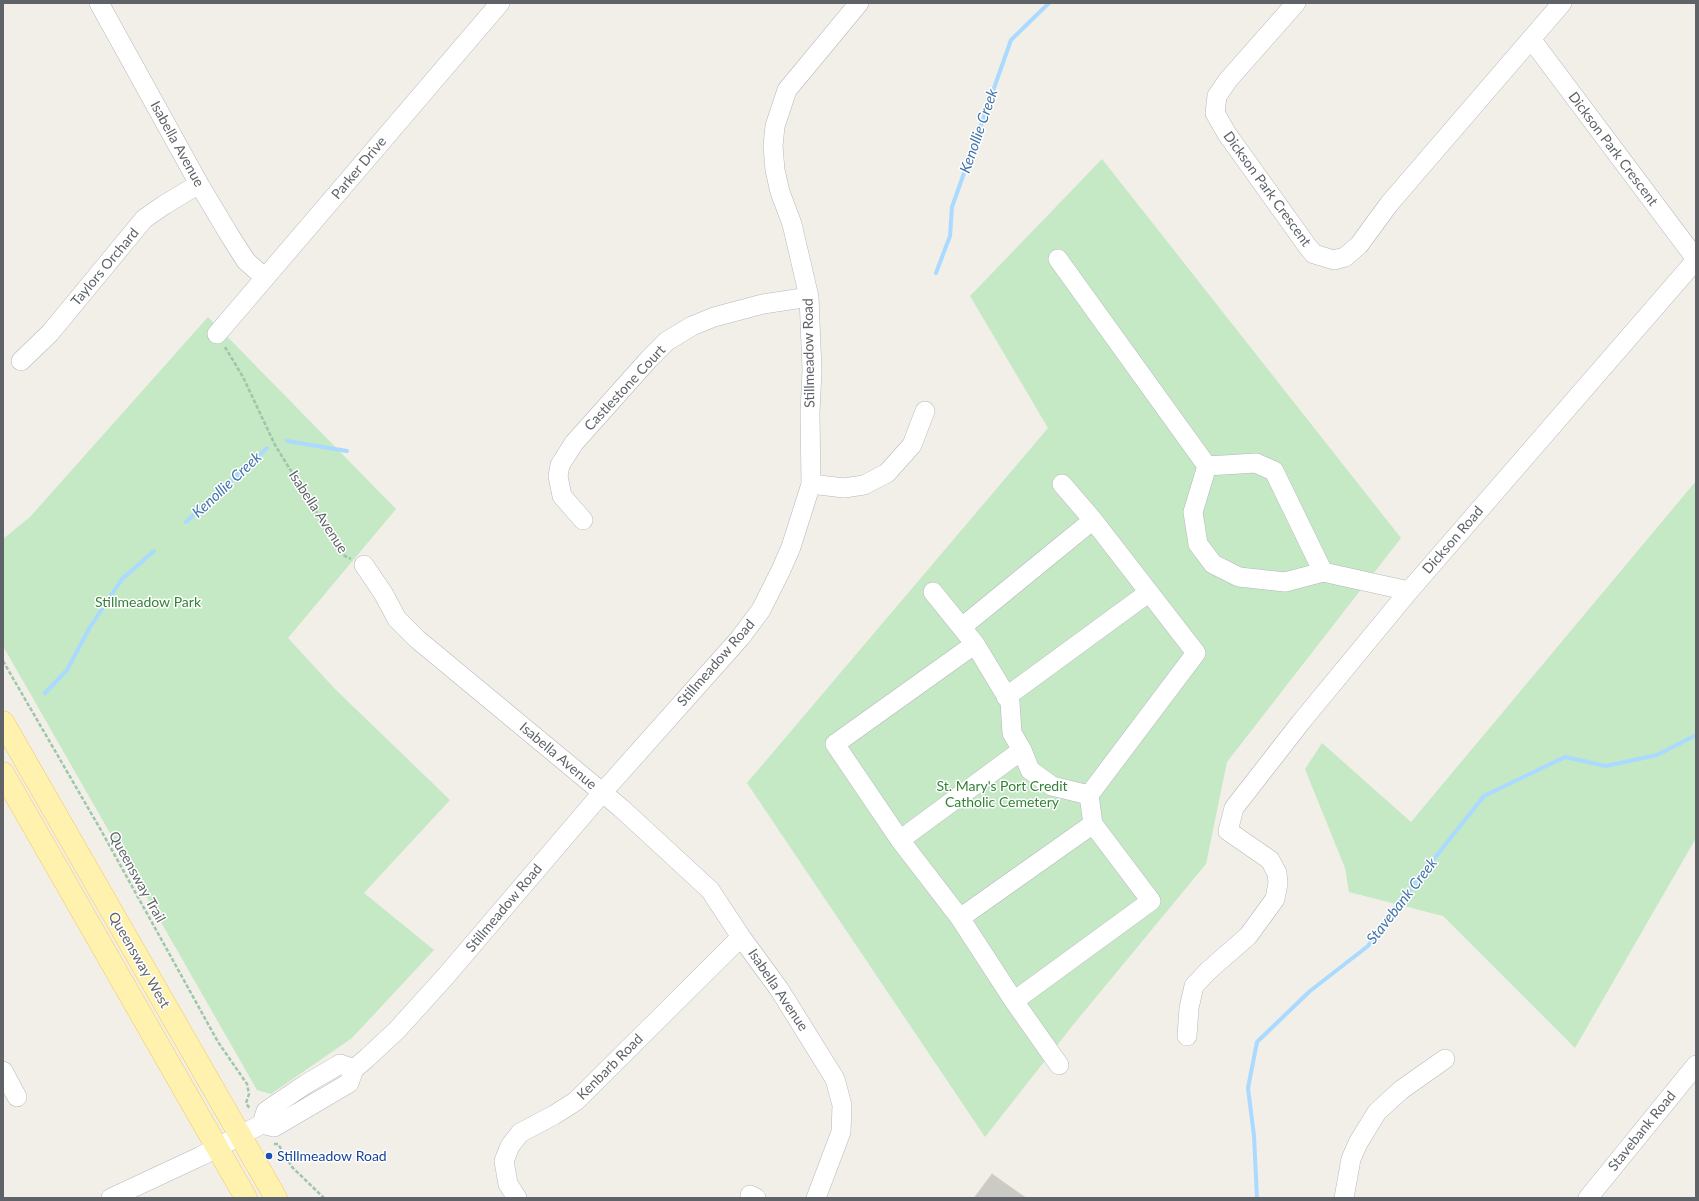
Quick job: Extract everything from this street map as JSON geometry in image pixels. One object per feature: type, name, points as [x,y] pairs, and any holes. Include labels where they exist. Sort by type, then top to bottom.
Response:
[{"type":"main road","name":"Queensway West","points":[[3,722],[276,1198]]},
{"type":"main road","name":"Queensway West","points":[[3,773],[246,1198]]},
{"type":"street","name":"Isabella Avenue","points":[[99,3],[199,184],[246,261],[265,278]]},
{"type":"street","name":"Parker Drive","points":[[217,334],[500,3]]},
{"type":"street","name":"Stillmeadow Road","points":[[111,1198],[262,1124],[266,1111],[306,1084],[340,1064],[354,1069],[367,1058],[397,1030],[445,977],[602,793],[740,638],[761,610],[791,547],[811,484],[810,413],[812,370],[809,297],[792,224],[780,192],[774,146],[775,126],[787,90],[859,3]]},
{"type":"street","name":"Dickson Park Crescent","points":[[1296,3],[1228,80],[1217,96],[1215,113],[1227,134],[1308,247],[1314,254],[1334,260],[1345,257],[1359,245],[1389,204],[1562,3]]},
{"type":"street","name":"Dickson Park Crescent","points":[[1531,39],[1696,259]]},
{"type":"street","name":"Taylors Orchard","points":[[21,362],[50,333],[144,220],[164,205],[199,184]]},
{"type":"street","points":[[1058,259],[1207,466]]},
{"type":"street","name":"Dickson Road","points":[[1187,1036],[1189,1008],[1194,986],[1208,971],[1248,936],[1275,898],[1278,883],[1277,873],[1270,860],[1228,831],[1234,808],[1301,722],[1409,591],[1696,259]]},
{"type":"street","name":"Castlestone Court","points":[[583,520],[562,496],[558,476],[560,465],[574,443],[667,341],[692,326],[714,316],[748,307],[809,297]]},
{"type":"street","points":[[811,484],[844,488],[864,485],[887,473],[912,444],[925,411]]},
{"type":"street","points":[[1207,466],[1256,463],[1274,471],[1323,572]]},
{"type":"street","points":[[1207,466],[1193,512],[1198,544],[1213,564],[1239,577],[1284,582],[1323,572],[1409,591]]},
{"type":"street","points":[[1014,1001],[1151,901],[1093,824],[1089,795],[1196,653],[1148,593],[1094,520],[1062,484]]},
{"type":"street","points":[[962,627],[1094,520]]},
{"type":"street","name":"Isabella Avenue","points":[[364,565],[383,593],[397,619],[417,639],[621,808],[710,890],[741,936],[780,989],[817,1049],[834,1080],[842,1105],[841,1132],[816,1198]]},
{"type":"street","points":[[933,592],[976,644],[1010,702],[1012,733],[1022,750],[1030,770],[1052,786],[1089,795]]},
{"type":"street","points":[[1006,697],[1148,593]]},
{"type":"street","points":[[976,644],[835,744],[900,840],[960,918],[1014,1001],[1059,1065]]},
{"type":"street","points":[[900,840],[1022,750]]},
{"type":"street","points":[[960,918],[1093,824]]},
{"type":"street","name":"Kenbarb Road","points":[[517,1198],[508,1184],[504,1162],[510,1146],[520,1133],[554,1116],[576,1101],[741,936]]},
{"type":"street","points":[[1344,1198],[1351,1159],[1358,1142],[1376,1112],[1401,1090],[1445,1059]]},
{"type":"street","name":"Stavebank Road","points":[[1591,1197],[1696,1065]]},
{"type":"street","points":[[3,1071],[17,1097]]},
{"type":"path","name":"Isabella Avenue","points":[[217,334],[243,378],[275,445],[343,555],[364,565]]},
{"type":"path","name":"Queensway Trail","points":[[3,661],[102,832],[218,1042],[247,1084],[249,1094],[246,1103]]},
{"type":"path","points":[[270,1143],[278,1144],[292,1167],[324,1198]]},
{"type":"green space","name":"St. Mary's Port Credit Catholic Cemetery","points":[[1102,159],[1401,538],[1227,762],[1206,864],[1073,1025],[985,1137],[747,783],[1048,428],[970,296]]},
{"type":"green space","name":"Stillmeadow Park","points":[[208,317],[396,509],[288,638],[335,689],[450,800],[364,893],[434,950],[352,1038],[271,1094],[257,1090],[3,646],[3,539],[30,517]]},
{"type":"green space","points":[[1696,481],[1696,838],[1575,1048],[1443,916],[1349,892],[1345,868],[1305,769],[1322,743],[1411,822]]},
{"type":"building","points":[[992,1174],[1026,1198],[974,1198]]},
{"type":"waterway","name":"Kenollie Creek","points":[[936,273],[950,236],[952,207],[1011,40],[1049,3]]},
{"type":"waterway","name":"Kenollie Creek","points":[[287,441],[347,451]]},
{"type":"waterway","name":"Kenollie Creek","points":[[186,522],[267,448]]},
{"type":"waterway","name":"Kenollie Creek","points":[[45,693],[67,670],[90,627],[122,579],[154,551]]},
{"type":"waterway","name":"Stavebank Creek","points":[[1257,1198],[1254,1136],[1248,1088],[1257,1042],[1310,991],[1368,946],[1390,914],[1484,796],[1565,757],[1606,766],[1657,755],[1696,735]]},
{"type":"place","name":"Stillmeadow Road","points":[[269,1156]]}]
